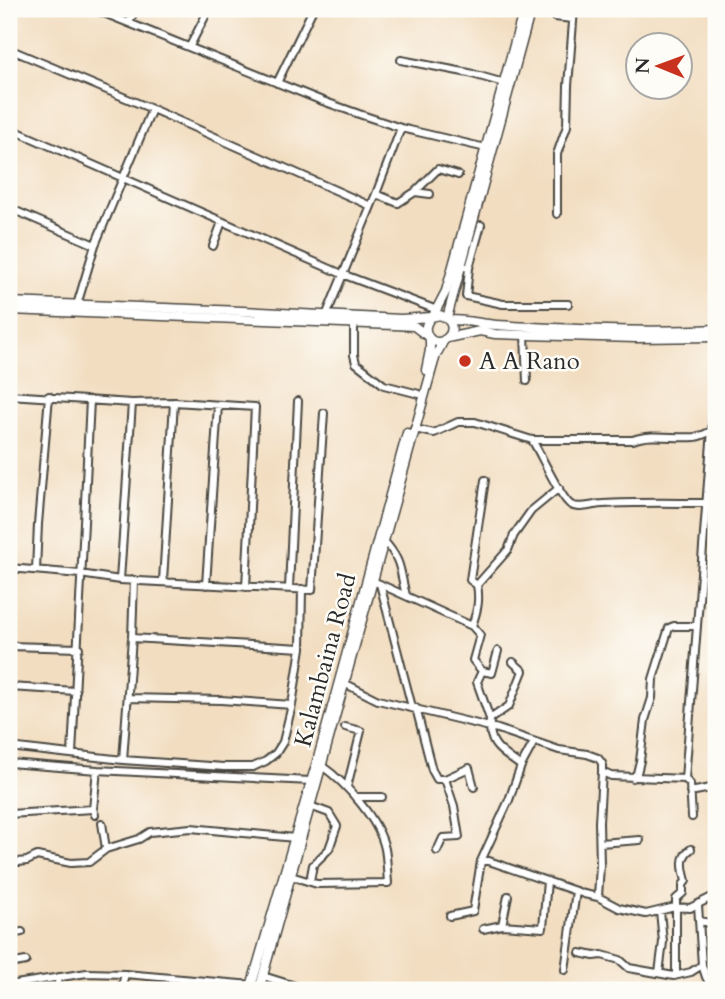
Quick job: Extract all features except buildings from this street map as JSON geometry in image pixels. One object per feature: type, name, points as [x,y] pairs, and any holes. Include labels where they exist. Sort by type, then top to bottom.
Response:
[{"type":"main road","points":[[429,337],[426,324],[434,315],[446,291],[524,9]]},
{"type":"main road","points":[[446,339],[452,327],[448,319],[465,267],[531,9]]},
{"type":"main road","points":[[9,302],[401,319],[440,315],[448,319],[492,325],[593,329],[716,329]]},
{"type":"main road","points":[[9,310],[414,326],[436,341],[480,331],[636,338],[716,337]]},
{"type":"main road","name":"Kalambaina Road","points":[[254,989],[428,363],[429,337]]},
{"type":"main road","name":"Kalambaina Road","points":[[254,989],[263,976],[344,683],[377,582],[384,541],[414,429],[436,355],[446,339]]},
{"type":"street","points":[[94,9],[320,100],[401,128],[486,148]]},
{"type":"street","points":[[129,23],[135,9]]},
{"type":"street","points":[[190,46],[209,9]]},
{"type":"street","points":[[276,83],[313,9]]},
{"type":"street","points":[[556,214],[556,154],[567,126],[574,9]]},
{"type":"street","points":[[555,17],[572,19]]},
{"type":"street","points":[[9,49],[371,205]]},
{"type":"street","points":[[401,61],[469,73],[504,83]]},
{"type":"street","points":[[77,305],[95,246],[152,109]]},
{"type":"street","points":[[9,128],[434,315]]},
{"type":"street","points":[[326,316],[401,128]]},
{"type":"street","points":[[376,194],[398,204],[415,192],[438,169],[458,175]]},
{"type":"street","points":[[415,192],[430,194]]},
{"type":"street","points":[[9,208],[95,246]]},
{"type":"street","points":[[212,246],[222,222]]},
{"type":"street","points":[[481,225],[465,267],[466,296],[503,304],[568,304]]},
{"type":"street","points":[[354,323],[356,363],[384,385],[419,394]]},
{"type":"street","points":[[525,335],[527,381]]},
{"type":"street","points":[[685,779],[711,444],[716,337]]},
{"type":"street","points":[[9,395],[255,407],[246,587]]},
{"type":"street","points":[[36,570],[49,396]]},
{"type":"street","points":[[72,754],[90,400]]},
{"type":"street","points":[[289,588],[298,401]]},
{"type":"street","points":[[163,581],[174,402]]},
{"type":"street","points":[[120,580],[132,403]]},
{"type":"street","points":[[206,585],[218,404]]},
{"type":"street","points":[[9,568],[120,580],[312,590],[324,414]]},
{"type":"street","points":[[414,429],[434,433],[458,422],[475,422],[532,440],[556,442],[698,437],[711,432]]},
{"type":"street","points":[[698,437],[711,444]]},
{"type":"street","points":[[532,440],[568,503],[577,507],[601,504],[706,503]]},
{"type":"street","points":[[477,585],[470,580],[485,480]]},
{"type":"street","points":[[472,626],[479,604],[477,585],[508,550],[514,535],[531,511],[559,488]]},
{"type":"street","points":[[384,541],[395,553],[402,571],[401,579],[406,595]]},
{"type":"street","points":[[123,760],[134,580]]},
{"type":"street","points":[[377,582],[472,626],[480,635],[472,660],[482,671],[492,673],[498,651]]},
{"type":"street","points":[[377,582],[432,770],[437,779],[445,779],[469,768],[474,787]]},
{"type":"street","points":[[9,747],[123,760],[224,766],[253,767],[266,761],[276,753],[283,742],[292,705],[302,648],[302,589]]},
{"type":"street","points":[[633,778],[638,769],[645,720],[652,698],[653,679],[669,628],[674,625],[697,626]]},
{"type":"street","points":[[132,638],[302,648]]},
{"type":"street","points":[[9,646],[79,648]]},
{"type":"street","points":[[490,719],[509,706],[523,671],[513,662]]},
{"type":"street","points":[[482,671],[477,682],[490,719],[493,744],[521,766]]},
{"type":"street","points":[[344,683],[378,700],[506,731],[534,742],[598,758],[602,762],[598,897]]},
{"type":"street","points":[[9,687],[76,691]]},
{"type":"street","points":[[128,698],[292,705]]},
{"type":"street","points":[[345,727],[361,731],[347,787]]},
{"type":"street","points":[[450,916],[473,911],[481,861],[509,800],[521,766],[534,742]]},
{"type":"street","points":[[9,763],[311,781]]},
{"type":"street","points":[[291,876],[317,884],[388,883],[384,848],[379,835],[347,787],[322,766]]},
{"type":"street","points":[[638,769],[642,776]]},
{"type":"street","points":[[9,814],[94,812],[97,770]]},
{"type":"street","points":[[602,772],[614,777],[685,779],[689,783],[692,817]]},
{"type":"street","points":[[438,852],[443,838],[458,838],[454,806],[445,779]]},
{"type":"street","points":[[690,792],[716,787]]},
{"type":"street","points":[[355,797],[382,797]]},
{"type":"street","points":[[310,806],[329,813],[337,826],[330,849],[313,865],[310,881]]},
{"type":"street","points":[[102,823],[106,849]]},
{"type":"street","points":[[9,859],[18,862],[37,856],[58,861],[89,862],[106,849],[139,839],[150,832],[191,828],[295,838]]},
{"type":"street","points":[[600,843],[640,840]]},
{"type":"street","points":[[676,975],[675,907],[676,899],[683,893],[686,880],[682,869],[684,859],[691,849]]},
{"type":"street","points":[[481,861],[489,861],[598,897],[618,908],[646,914],[675,907],[690,908],[716,895]]},
{"type":"street","points":[[483,929],[502,925],[544,928],[547,881]]},
{"type":"street","points":[[565,971],[576,891]]},
{"type":"street","points":[[502,925],[508,896]]},
{"type":"street","points":[[698,905],[702,965],[713,990]]},
{"type":"street","points":[[659,973],[663,942],[660,911]]},
{"type":"street","points":[[699,921],[716,924]]},
{"type":"street","points":[[9,934],[22,932]]},
{"type":"street","points":[[580,953],[620,960],[629,968],[676,975],[691,972],[702,965]]},
{"type":"street","points":[[9,964],[26,961]]},
{"type":"street","points":[[691,972],[706,977]]},
{"type":"street","points":[[9,985],[87,973],[125,974],[254,989]]},
{"type":"street","points":[[121,990],[125,974]]},
{"type":"street","points":[[263,976],[308,990]]},
{"type":"street","points":[[57,990],[59,977]]},
{"type":"street","points":[[173,990],[176,980]]},
{"type":"place","name":"A A Rano","points":[[465,361]]}]
